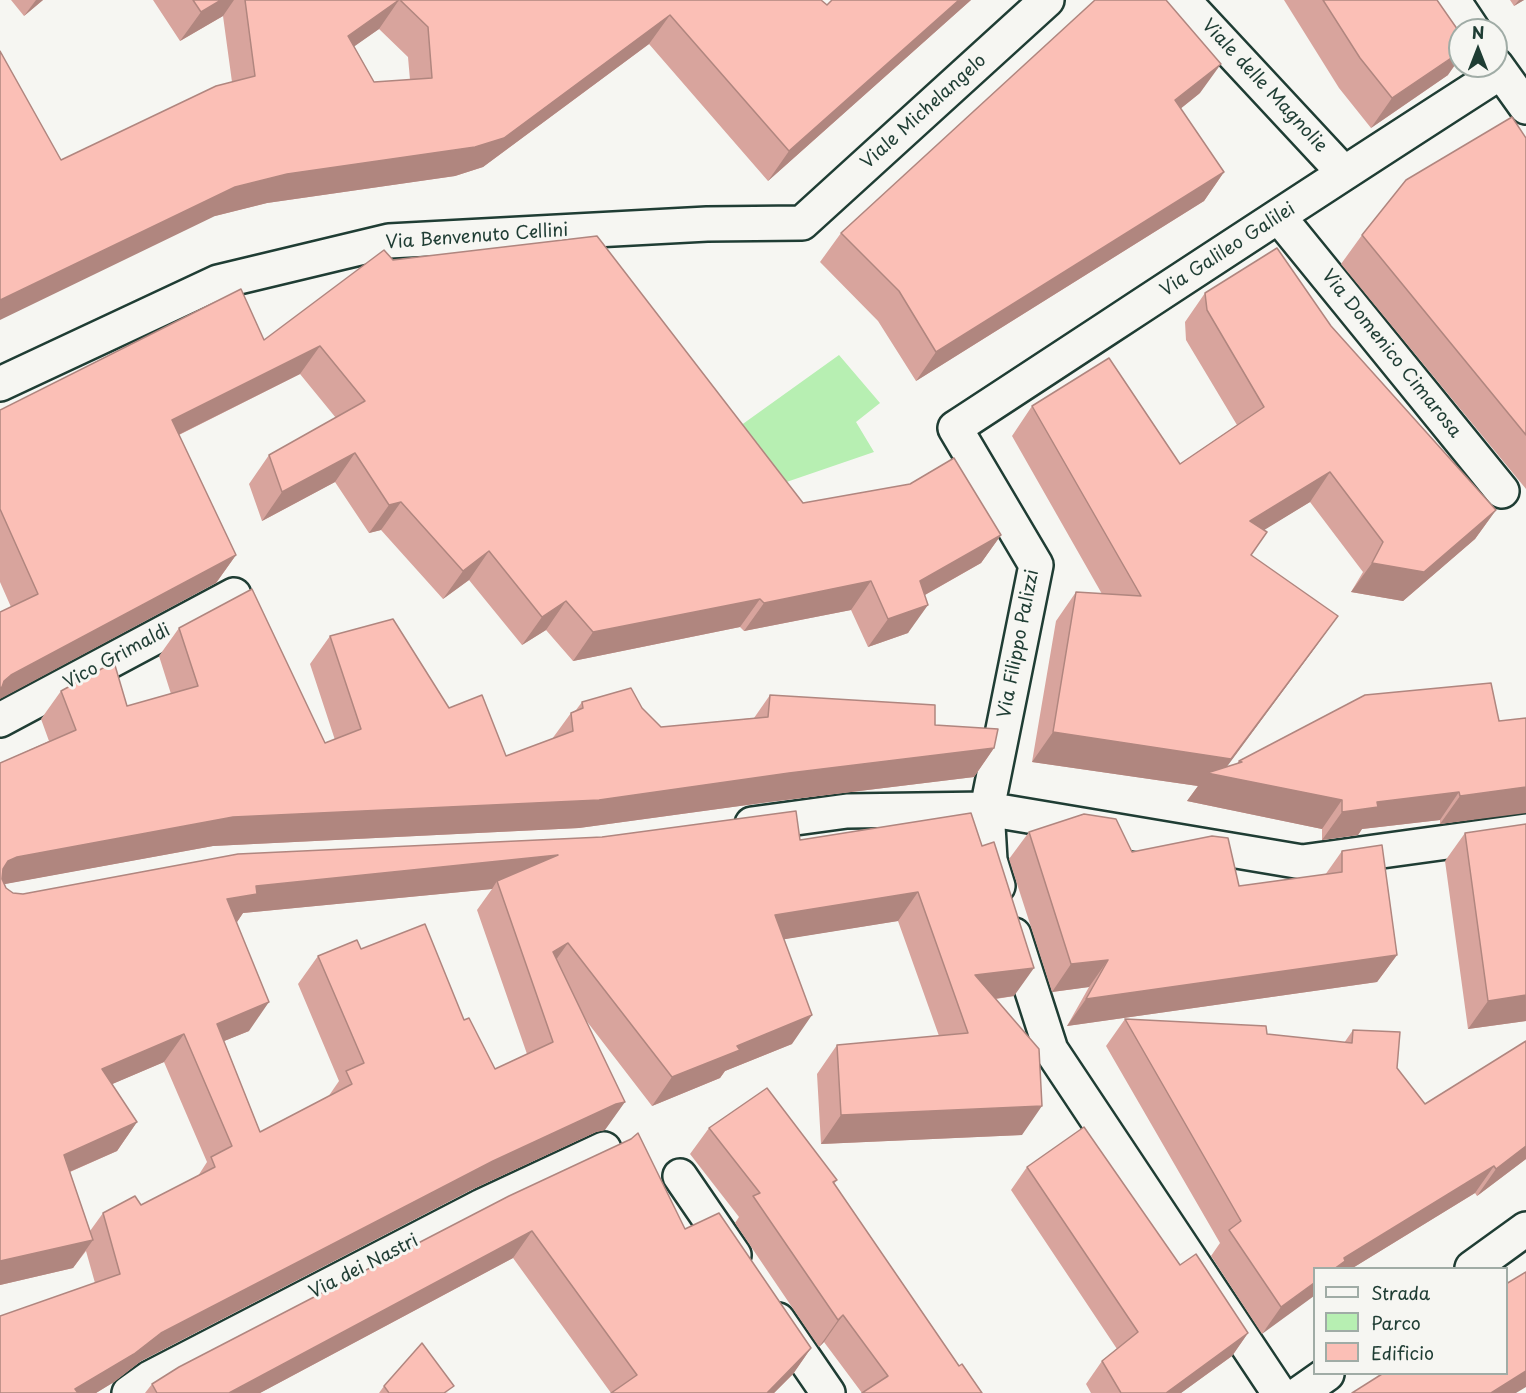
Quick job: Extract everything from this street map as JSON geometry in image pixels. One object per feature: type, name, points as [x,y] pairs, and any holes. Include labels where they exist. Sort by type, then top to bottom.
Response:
[{"type":"street","name":"Viale Michelangelo","points":[[802,223],[1047,0]]},
{"type":"street","name":"Viale delle Magnolie","points":[[1183,0],[1344,172]]},
{"type":"street","points":[[1453,0],[1465,18]]},
{"type":"street","name":"Via Galileo Galilei","points":[[956,428],[1279,217],[1483,78]]},
{"type":"street","points":[[1505,78],[1526,106]]},
{"type":"street","name":"Via Domenico Cimarosa","points":[[1279,217],[1502,490]]},
{"type":"street","name":"Via Benvenuto Cellini","points":[[0,384],[218,282],[389,241],[707,224],[802,223]]},
{"type":"street","name":"Via Filippo Palizzi","points":[[956,428],[1036,565],[987,809],[990,860],[1051,1050],[1278,1393]]},
{"type":"street","name":"Vico Grimaldi","points":[[0,720],[234,595]]},
{"type":"street","points":[[720,828],[847,811],[987,809],[1302,862],[1526,831]]},
{"type":"street","name":"Via dei Nastri","points":[[129,1393],[150,1378],[482,1206],[604,1149]]},
{"type":"street","points":[[680,1176],[826,1392]]},
{"type":"street","points":[[1475,1267],[1526,1229]]},
{"type":"street","points":[[1300,1393],[1326,1375]]},
{"type":"green space","points":[[839,355],[880,403],[856,422],[874,452],[769,488],[726,436]]},
{"type":"building","points":[[193,0],[221,0],[201,12]]},
{"type":"building","points":[[245,0],[399,0],[348,36],[374,82],[432,78],[428,27],[400,0],[821,0],[827,5],[832,0],[959,0],[789,151],[670,15],[504,138],[475,147],[287,174],[235,187],[0,300],[0,51],[61,160],[216,86],[255,76]]},
{"type":"building","points":[[1095,0],[1166,0],[1221,64],[1175,100],[1224,172],[936,352],[899,291],[841,233]]},
{"type":"building","points":[[1323,0],[1437,0],[1450,18],[1448,60],[1392,98],[1360,58]]},
{"type":"building","points":[[1512,117],[1526,138],[1526,435],[1362,235],[1406,180]]},
{"type":"building","points":[[597,236],[803,503],[910,484],[954,458],[1001,535],[920,581],[928,605],[888,619],[871,581],[764,603],[760,599],[593,632],[566,601],[542,617],[489,551],[463,571],[401,502],[389,505],[355,453],[282,492],[269,455],[365,401],[320,346],[172,420],[236,555],[11,675],[0,688],[0,612],[38,594],[0,509],[0,410],[241,289],[264,340],[384,250],[393,260]]},
{"type":"building","points":[[1277,248],[1331,326],[1496,510],[1424,572],[1372,563],[1383,542],[1330,472],[1250,521],[1267,532],[1251,555],[1338,616],[1231,759],[1053,732],[1076,592],[1141,596],[1032,406],[1109,358],[1180,464],[1264,407],[1207,310],[1205,293]]},
{"type":"building","points":[[252,589],[325,743],[361,729],[330,636],[393,619],[449,708],[482,695],[506,756],[573,731],[571,713],[583,708],[582,702],[631,688],[642,708],[661,727],[768,717],[770,695],[935,705],[935,725],[998,729],[994,748],[789,773],[599,800],[233,817],[17,857],[8,861],[3,869],[2,879],[6,888],[13,893],[23,894],[238,854],[602,837],[796,811],[800,840],[971,813],[982,846],[994,842],[1034,968],[975,975],[1039,1049],[1042,1106],[841,1115],[837,1045],[968,1033],[918,892],[775,915],[812,1015],[737,1046],[740,1050],[672,1077],[568,943],[553,952],[625,1102],[616,1104],[493,1161],[161,1333],[134,1354],[75,1389],[78,1393],[0,1393],[0,1316],[120,1274],[103,1213],[135,1196],[141,1205],[215,1167],[211,1157],[232,1146],[184,1034],[102,1069],[137,1122],[64,1155],[93,1240],[0,1261],[0,763],[76,730],[61,691],[114,662],[127,706],[198,686],[179,628]],"holes":[[[558,855],[497,881],[553,1042],[495,1069],[469,1018],[464,1020],[425,924],[361,949],[357,940],[318,956],[364,1063],[346,1071],[352,1084],[260,1132],[217,1024],[269,1002],[227,899],[257,894],[256,886]]]},
{"type":"building","points":[[1491,683],[1499,721],[1526,718],[1526,787],[1460,796],[1459,792],[1377,802],[1378,807],[1342,812],[1342,800],[1207,773],[1242,762],[1239,761],[1365,695]]},
{"type":"building","points":[[1084,814],[1116,819],[1132,852],[1212,836],[1228,838],[1239,886],[1342,872],[1342,851],[1382,845],[1397,955],[1086,999],[1108,960],[1071,964],[1029,832]]},
{"type":"building","points":[[1526,824],[1526,995],[1488,1001],[1465,833]]},
{"type":"building","points":[[1125,1019],[1266,1026],[1267,1034],[1352,1043],[1353,1030],[1400,1032],[1397,1068],[1425,1104],[1526,1041],[1526,1146],[1496,1169],[1494,1166],[1344,1258],[1345,1261],[1337,1267],[1313,1267],[1313,1284],[1281,1307],[1229,1230],[1241,1221]]},
{"type":"building","points":[[767,1088],[837,1180],[833,1182],[959,1366],[962,1364],[982,1393],[862,1393],[888,1376],[843,1315],[838,1320],[753,1196],[760,1193],[709,1128]]},
{"type":"building","points":[[1084,1127],[1180,1265],[1196,1254],[1248,1333],[1166,1393],[1121,1393],[1102,1361],[1138,1332],[1027,1167]]},
{"type":"building","points":[[638,1133],[685,1229],[719,1213],[811,1348],[767,1393],[611,1393],[637,1375],[532,1231],[229,1393],[157,1393],[152,1384],[179,1367],[509,1196],[631,1139]]},
{"type":"building","points":[[1526,1272],[1526,1371],[1491,1393],[1352,1393],[1380,1375],[1508,1375],[1508,1283]]},
{"type":"building","points":[[422,1343],[454,1386],[444,1393],[389,1393],[384,1386]]}]
